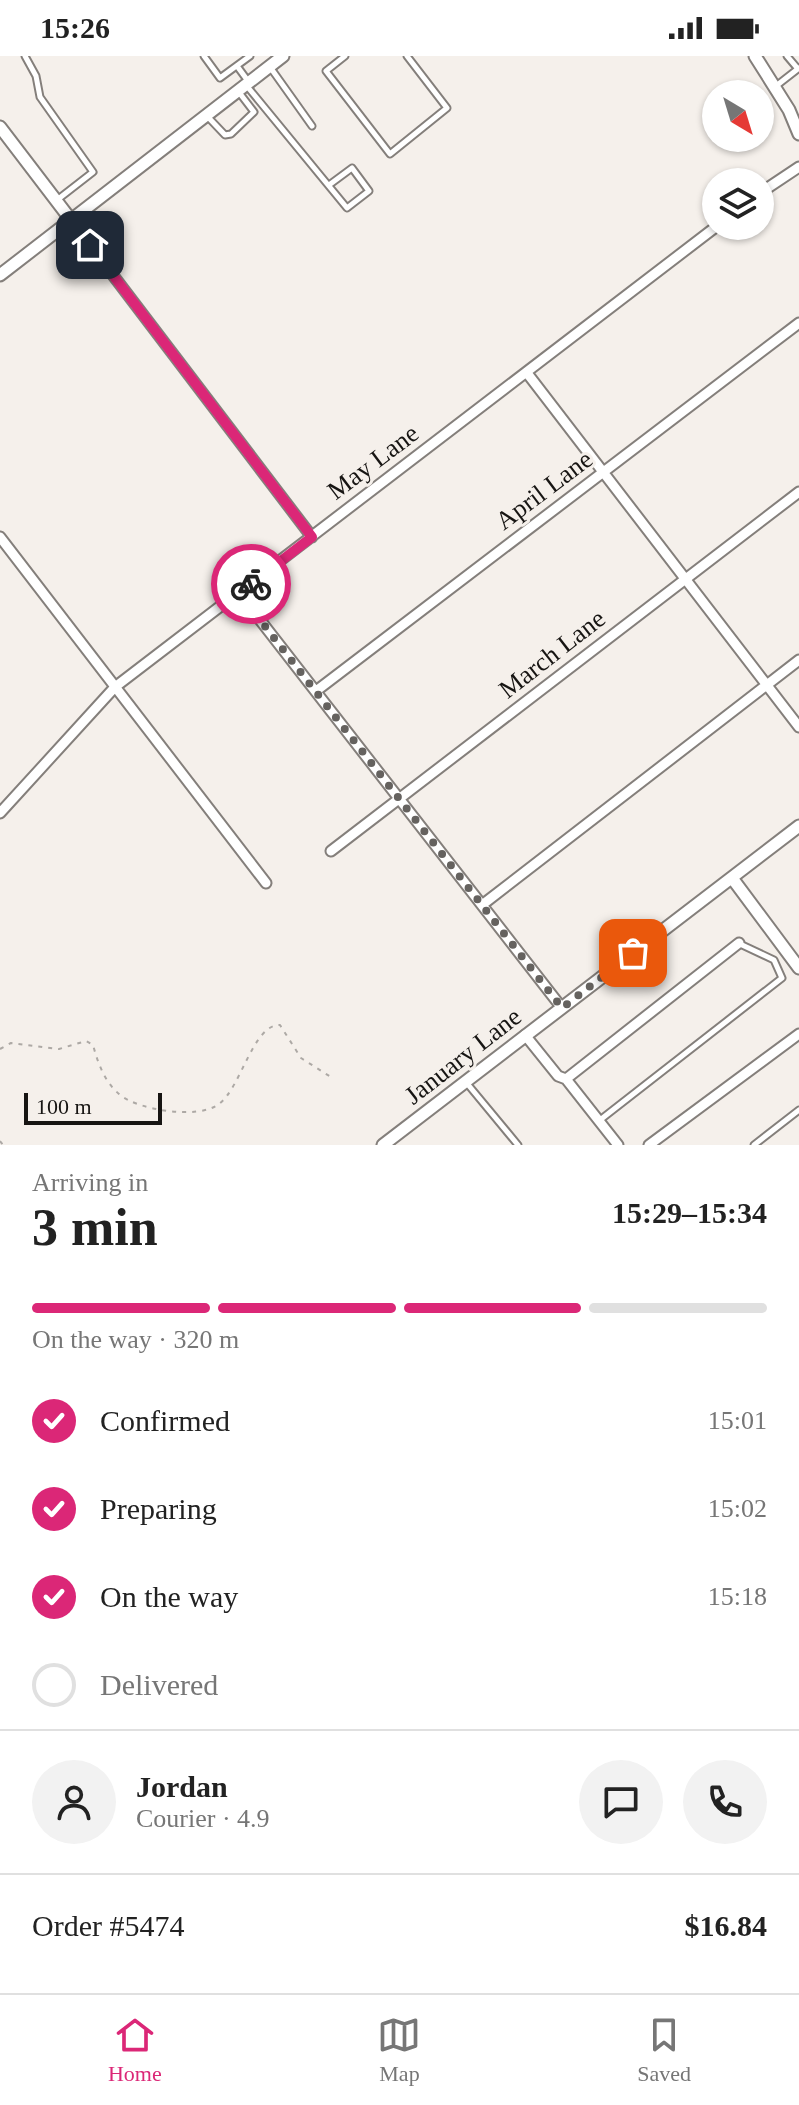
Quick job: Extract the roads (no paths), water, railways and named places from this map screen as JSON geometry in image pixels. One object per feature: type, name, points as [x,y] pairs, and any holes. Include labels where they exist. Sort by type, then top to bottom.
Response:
[{"type":"street","points":[[0,275],[283,56]]},
{"type":"street","points":[[755,56],[799,132]]},
{"type":"street","points":[[0,127],[312,537]]},
{"type":"street","points":[[774,184],[799,167]]},
{"type":"street","name":"May Lane","points":[[0,813],[115,687],[702,238]]},
{"type":"street","name":"April Lane","points":[[316,691],[799,323]]},
{"type":"street","points":[[527,373],[799,727]]},
{"type":"street","name":"March Lane","points":[[331,851],[799,492]]},
{"type":"street","points":[[0,537],[266,883]]},
{"type":"street","points":[[239,593],[562,1008]]},
{"type":"street","points":[[482,905],[799,660]]},
{"type":"street","name":"January Lane","points":[[383,1145],[799,826]]},
{"type":"street","points":[[732,878],[799,968]]},
{"type":"street","points":[[566,1079],[739,943]]},
{"type":"street","points":[[649,1145],[799,1034]]},
{"type":"street","points":[[525,1035],[558,1076],[566,1079],[618,1145]]},
{"type":"lane","points":[[25,56],[36,76],[40,97],[93,172],[56,200]]},
{"type":"lane","points":[[204,56],[220,78],[250,56]]},
{"type":"lane","points":[[345,56],[326,71],[390,154],[447,108],[407,56]]},
{"type":"lane","points":[[775,87],[798,68],[787,56]]},
{"type":"lane","points":[[206,115],[225,135],[254,115],[237,66]]},
{"type":"lane","points":[[269,66],[312,126]]},
{"type":"lane","points":[[244,85],[347,208],[369,191],[352,168],[329,185]]},
{"type":"lane","points":[[599,1121],[782,978],[774,960],[760,950],[739,943]]},
{"type":"lane","points":[[465,1081],[517,1145]]},
{"type":"lane","points":[[754,1145],[799,1110]]}]
